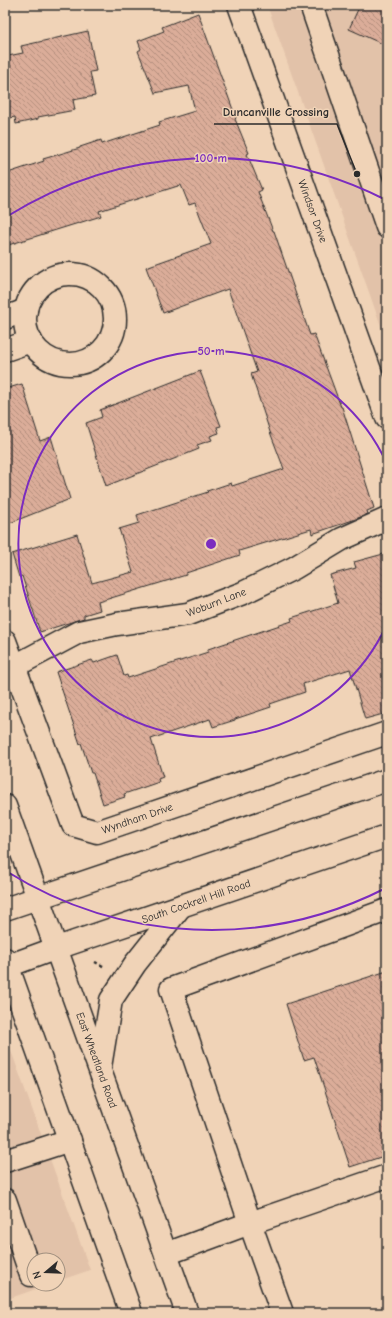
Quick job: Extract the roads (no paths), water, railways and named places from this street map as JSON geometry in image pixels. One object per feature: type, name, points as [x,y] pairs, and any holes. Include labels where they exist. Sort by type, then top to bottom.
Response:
[{"type":"main road","name":"Windsor Drive","points":[[239,5],[387,418]]},
{"type":"main road","points":[[311,5],[387,226]]},
{"type":"main road","points":[[64,275],[77,275],[89,278],[108,295],[113,306],[115,317],[114,330],[110,341],[103,351],[94,358],[81,363],[68,364],[54,362],[42,355],[31,341],[27,332],[25,320],[26,310],[32,295],[41,285],[52,278],[64,275]]},
{"type":"main road","points":[[5,318],[26,310]]},
{"type":"main road","points":[[5,350],[31,341]]},
{"type":"main road","name":"Woburn Lane","points":[[15,666],[79,632],[117,624],[188,614],[243,592],[294,568],[342,539],[387,519]]},
{"type":"main road","name":"Wyndham Drive","points":[[5,641],[73,825],[96,832],[387,733]]},
{"type":"main road","points":[[5,910],[387,780]]},
{"type":"main road","name":"East Wheatland Road","points":[[5,806],[187,1313]]},
{"type":"main road","name":"South Cockrell Hill Road","points":[[6,964],[387,836]]},
{"type":"main road","points":[[100,1068],[112,1000],[135,964],[181,906]]},
{"type":"main road","points":[[282,1313],[171,989],[387,910]]},
{"type":"main road","points":[[6,964],[131,1313]]},
{"type":"main road","points":[[5,1161],[70,1140]]},
{"type":"main road","points":[[166,1254],[250,1222],[387,1176]]},
{"type":"main road","points":[[5,1200],[26,1261]]},
{"type":"place","name":"Duncanville Crossing","points":[[357,174]]}]
